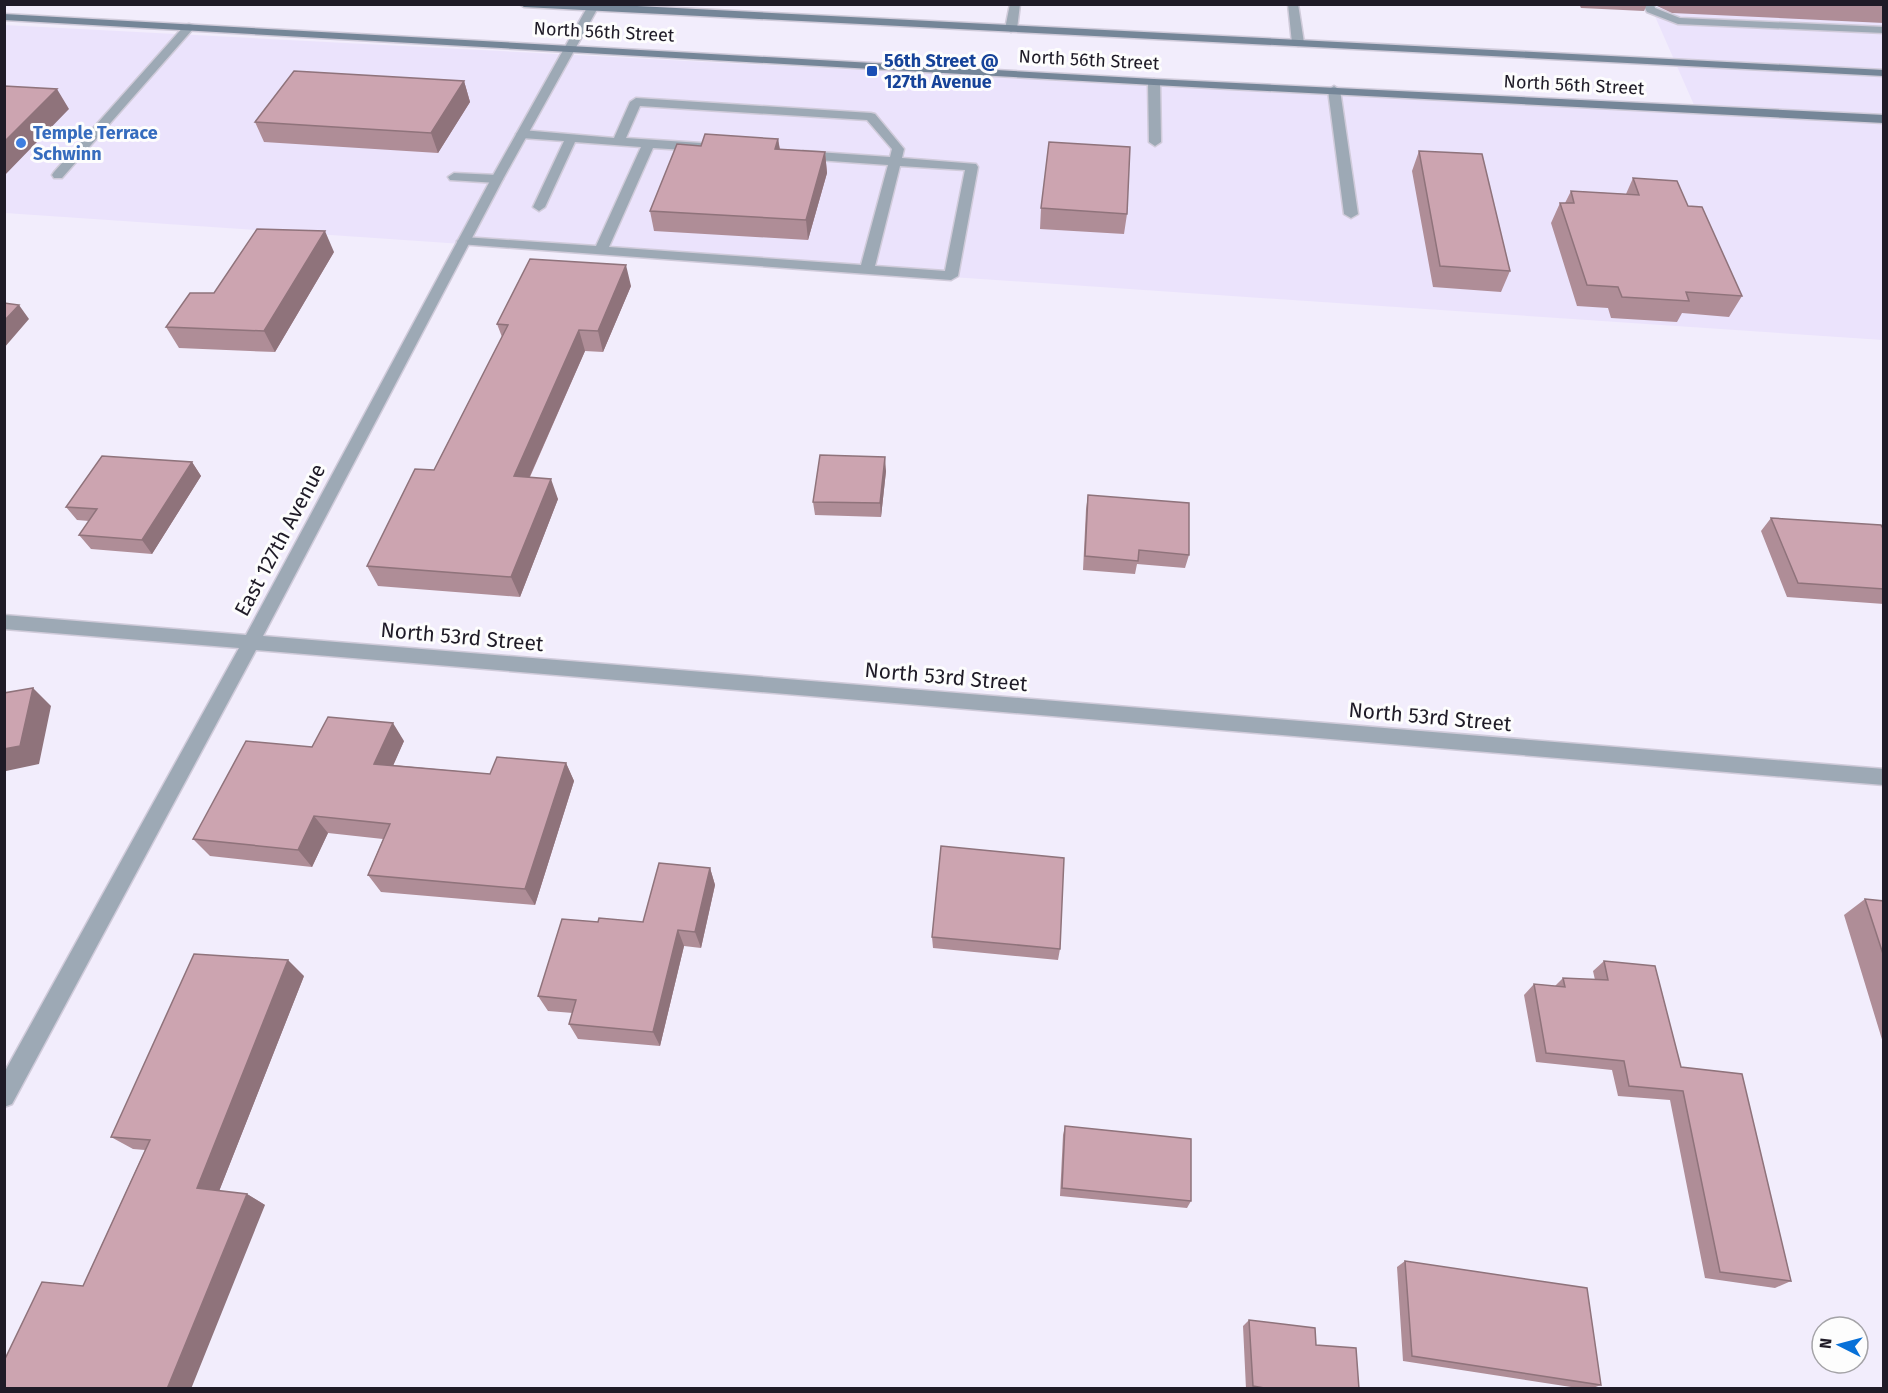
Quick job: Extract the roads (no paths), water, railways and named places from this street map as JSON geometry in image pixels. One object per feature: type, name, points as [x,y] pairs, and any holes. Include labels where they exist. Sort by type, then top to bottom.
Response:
[{"type":"main road","name":"North 56th Street","points":[[524,4],[1884,73]]},
{"type":"main road","name":"North 56th Street","points":[[4,17],[1154,82],[1884,119]]},
{"type":"street","points":[[1011,29],[1015,4]]},
{"type":"street","points":[[1293,4],[1298,43]]},
{"type":"street","points":[[1648,4],[1651,10],[1678,21],[1884,30]]},
{"type":"street","name":"East 127th Avenue","points":[[4,1096],[497,179],[594,6]]},
{"type":"street","points":[[58,175],[189,27]]},
{"type":"street","points":[[1154,82],[1155,142]]},
{"type":"street","points":[[1334,90],[1351,214]]},
{"type":"street","points":[[618,141],[636,102],[871,117],[897,149],[867,269]]},
{"type":"street","points":[[522,134],[719,149]]},
{"type":"street","points":[[539,207],[571,138]]},
{"type":"street","points":[[601,250],[649,144]]},
{"type":"street","points":[[464,241],[951,276],[972,167],[789,154]]},
{"type":"street","points":[[454,177],[497,179]]},
{"type":"street","name":"North 53rd Street","points":[[4,622],[1884,777]]},
{"type":"place","name":"56th Street @ 127th Avenue","points":[[872,71]]},
{"type":"place","name":"Temple Terrace Schwinn","points":[[21,143]]}]
